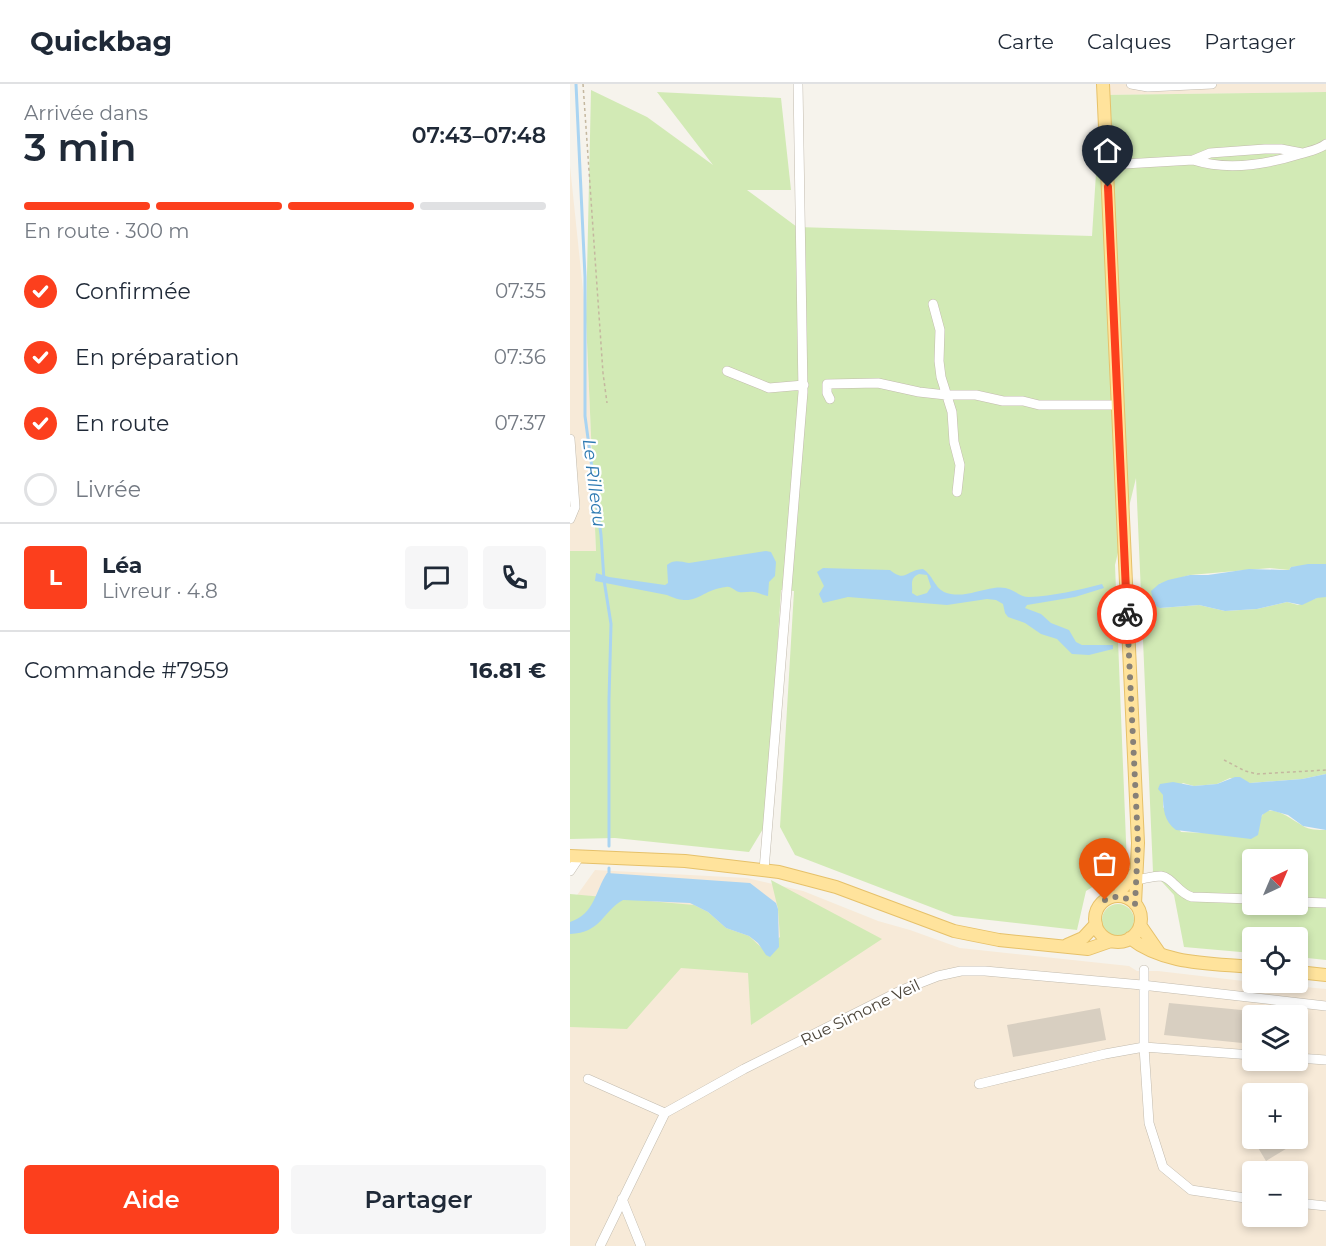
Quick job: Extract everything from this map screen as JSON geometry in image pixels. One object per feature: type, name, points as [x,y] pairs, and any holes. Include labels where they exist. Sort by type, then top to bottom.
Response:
[{"type":"main road","points":[[1103,84],[1137,831],[1135,904]]},
{"type":"main road","points":[[575,856],[685,861],[764,870],[807,878],[954,931],[999,940],[1088,949],[1111,941]]},
{"type":"main road","points":[[1119,896],[1121,890],[1136,876]]},
{"type":"main road","points":[[1140,926],[1130,938],[1118,942],[1111,941],[1100,934],[1096,924],[1096,912],[1105,900],[1119,896],[1127,898],[1135,904],[1140,914],[1140,926],[1161,955]]},
{"type":"main road","points":[[1063,947],[1083,938],[1096,924]]},
{"type":"main road","points":[[1130,938],[1142,947],[1178,960],[1242,966]]},
{"type":"main road","points":[[1308,973],[1326,975]]},
{"type":"street","points":[[764,870],[804,385],[798,84]]},
{"type":"street","points":[[1131,84],[1148,87],[1212,84]]},
{"type":"street","points":[[1193,160],[1213,166],[1261,164],[1316,150],[1326,144]]},
{"type":"street","points":[[1107,165],[1193,160],[1210,153],[1265,149],[1302,153]]},
{"type":"street","points":[[933,304],[940,330],[939,361],[952,412],[954,442],[960,465],[957,492]]},
{"type":"street","points":[[727,371],[769,388],[804,385]]},
{"type":"street","points":[[830,399],[827,384],[879,383],[919,392],[976,395],[1039,405],[1117,405]]},
{"type":"street","points":[[570,440],[576,507],[570,519]]},
{"type":"street","points":[[570,872],[575,856]]},
{"type":"street","points":[[1136,876],[1162,876],[1169,879],[1185,896],[1242,899]]},
{"type":"street","points":[[1308,902],[1326,903]]},
{"type":"street","name":"Rue Simone Veil","points":[[665,1113],[830,1025],[902,990],[938,976],[961,971],[985,970],[1143,985],[1326,1006]]},
{"type":"street","points":[[1144,970],[1144,1047],[1149,1124],[1162,1167],[1191,1190],[1242,1198]]},
{"type":"street","points":[[979,1084],[1144,1047],[1242,1054]]},
{"type":"street","points":[[1308,1059],[1326,1060]]},
{"type":"street","points":[[588,1079],[665,1113],[600,1246]]},
{"type":"street","points":[[622,1199],[641,1246]]},
{"type":"street","points":[[1308,1204],[1326,1206]]},
{"type":"path","points":[[583,84],[607,403]]},
{"type":"path","points":[[1224,760],[1245,771],[1257,774],[1326,770]]},
{"type":"shaded area","points":[[1097,84],[1326,84],[1326,92],[1101,95]]},
{"type":"shaded area","points":[[570,166],[586,319],[596,552],[570,551]]},
{"type":"shaded area","points":[[595,870],[747,878],[803,891],[878,921],[960,948],[1129,966],[1137,971],[1158,971],[1242,981],[1242,993],[1308,993],[1308,987],[1326,989],[1326,1246],[570,1246],[570,899],[575,898]]},
{"type":"green space","points":[[591,90],[647,117],[713,165],[657,92],[781,98],[791,190],[747,190],[797,227],[1092,236],[1101,95],[1326,92],[1326,564],[1291,567],[1289,570],[1270,568],[1190,575],[1159,584],[1160,608],[1199,605],[1225,611],[1257,609],[1287,602],[1298,605],[1322,596],[1326,597],[1326,774],[1302,779],[1250,783],[1230,778],[1217,784],[1194,786],[1183,783],[1163,795],[1163,807],[1181,832],[1258,835],[1262,815],[1267,811],[1280,813],[1308,828],[1326,830],[1326,960],[1308,958],[1308,927],[1242,927],[1242,952],[1184,947],[1174,895],[1153,872],[1136,478],[1115,565],[1127,866],[1086,891],[1077,930],[954,916],[795,855],[780,827],[794,591],[781,590],[766,824],[749,852],[615,838],[570,839],[570,551],[596,551],[586,319]]},
{"type":"green space","points":[[771,880],[882,939],[751,1025],[748,973],[681,968],[627,1029],[570,1027],[570,894],[694,905],[708,912],[726,928],[749,936],[764,950],[780,937],[778,909]]},
{"type":"green space","points":[[1118,904],[1129,909],[1134,920],[1129,931],[1118,936],[1107,931],[1102,920],[1107,909]]},
{"type":"water","points":[[771,552],[776,562],[775,576],[769,582],[768,596],[754,592],[739,592],[728,587],[685,600],[595,581],[596,573],[665,585],[668,583],[667,565],[672,562],[689,563]]},
{"type":"water","points":[[1326,564],[1326,597],[1317,598],[1302,605],[1287,602],[1257,609],[1225,611],[1199,605],[1160,608],[1154,605],[1151,591],[1168,580],[1190,575],[1208,575],[1249,569],[1289,570],[1291,567]]},
{"type":"water","points":[[823,568],[890,570],[903,576],[923,569],[941,590],[957,595],[1006,588],[1029,597],[1102,584],[1104,588],[1075,597],[1027,605],[1025,608],[1069,630],[1076,642],[1082,645],[1113,645],[1113,649],[1089,655],[1072,654],[1057,639],[1041,634],[1025,623],[1008,617],[1003,604],[996,600],[987,599],[947,605],[848,597],[823,603],[819,594],[824,586],[817,572]],"holes":[[[919,574],[927,575],[931,587],[927,593],[917,596],[912,593],[914,578]]]},
{"type":"water","points":[[1326,774],[1326,830],[1303,826],[1288,815],[1270,810],[1262,815],[1258,835],[1251,839],[1176,830],[1167,819],[1163,795],[1158,789],[1160,784],[1173,782],[1194,786],[1217,784],[1235,777],[1240,777],[1250,783],[1302,779]]},
{"type":"water","points":[[607,873],[750,883],[776,903],[779,947],[770,957],[749,936],[726,928],[708,912],[690,903],[623,900],[595,926],[580,933],[570,934],[570,922],[585,914],[590,908]]},
{"type":"building","points":[[1169,1003],[1242,1010],[1242,1043],[1164,1035]]},
{"type":"building","points":[[1100,1008],[1106,1040],[1013,1057],[1007,1025]]},
{"type":"building","points":[[1259,1149],[1286,1149],[1266,1161]]},
{"type":"waterway","name":"Le Rilleau","points":[[576,84],[585,277],[585,416],[611,624],[609,846]]},
{"type":"waterway","name":"Le Rilleau","points":[[609,868],[609,876]]},
{"type":"way so far","points":[[1105,900],[1119,896],[1135,904],[1137,888],[1138,843],[1127,614]]},
{"type":"route","points":[[1108,187],[1127,614]]}]
